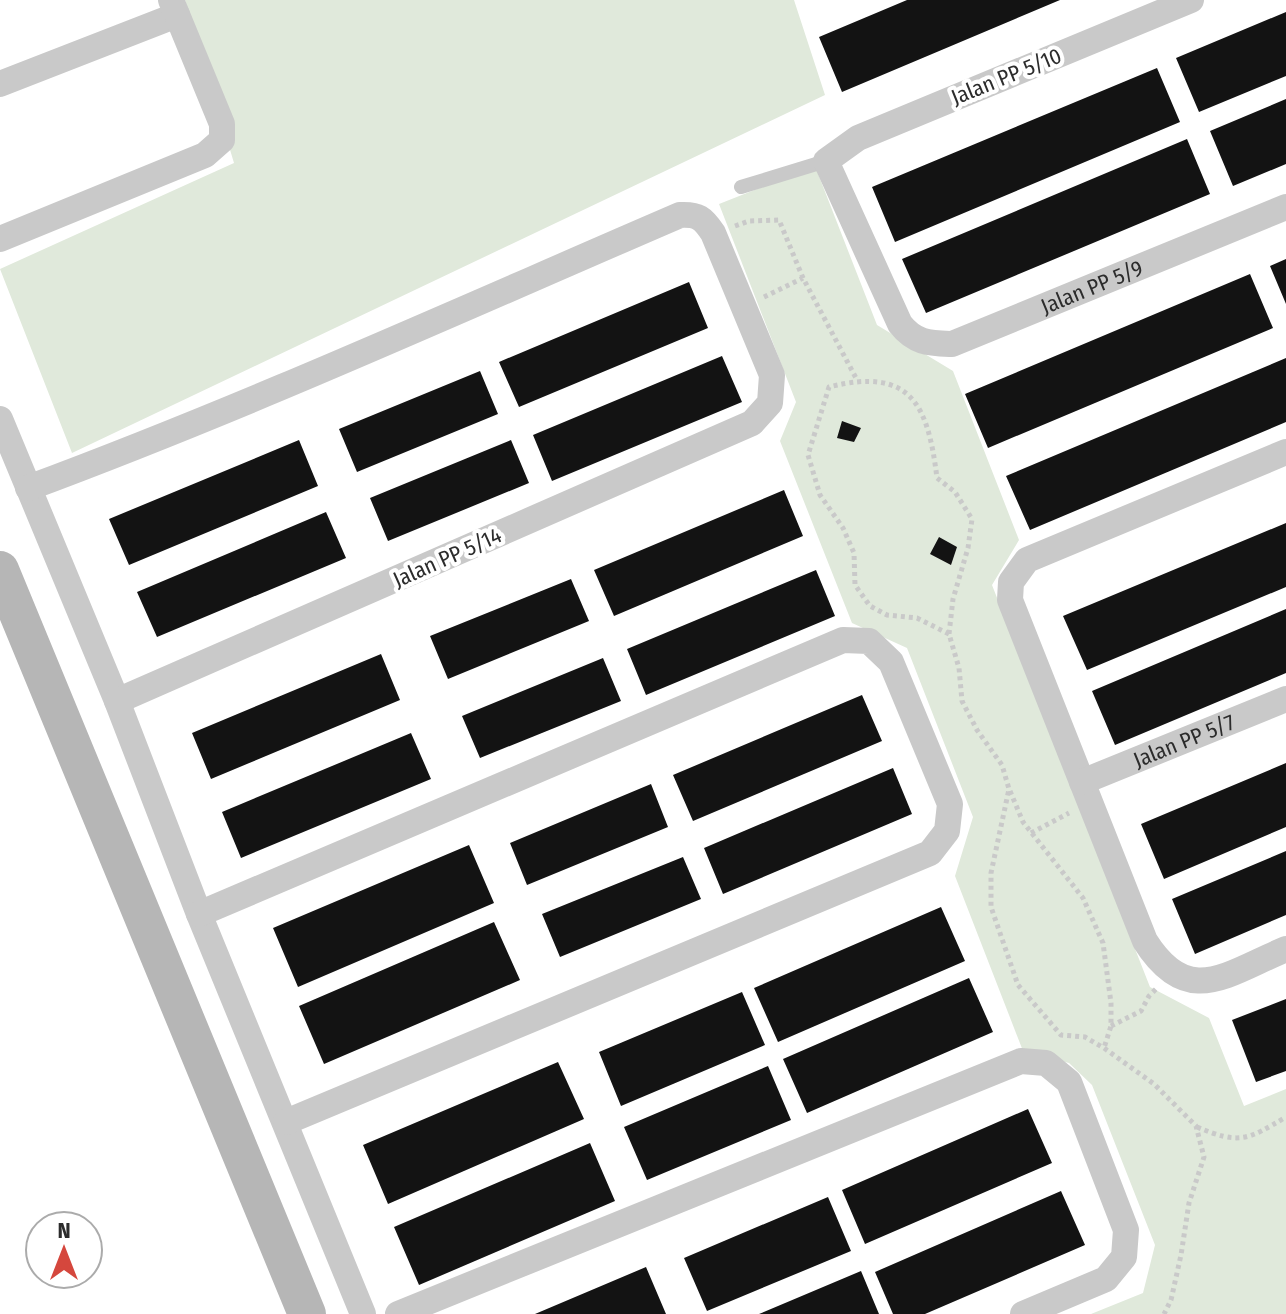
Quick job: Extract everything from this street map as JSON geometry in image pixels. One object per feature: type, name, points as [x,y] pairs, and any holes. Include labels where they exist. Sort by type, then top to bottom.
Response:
[{"type":"street","name":"Jalan PP 5/10","points":[[826,161],[858,138],[1191,0]]},
{"type":"street","points":[[0,84],[174,7],[222,124],[222,140],[205,155],[0,239]]},
{"type":"street","name":"Jalan PP 5/9","points":[[826,161],[900,324],[910,337],[931,343],[952,344],[1286,207]]},
{"type":"street","points":[[28,488],[110,458],[268,392],[680,215],[696,214],[705,220],[743,307]]},
{"type":"street","name":"Jalan PP 5/14","points":[[117,701],[752,423],[770,403],[772,375],[743,307]]},
{"type":"street","points":[[0,419],[117,701],[199,914],[363,1314]]},
{"type":"street","points":[[1286,452],[1027,560],[1011,582],[1010,600],[1145,941],[1157,960],[1172,974],[1189,982],[1209,981],[1286,949]]},
{"type":"street","points":[[0,570],[307,1314]]},
{"type":"street","points":[[199,914],[843,640],[869,641],[891,662],[950,804],[947,831],[930,853],[286,1122]]},
{"type":"street","name":"Jalan PP 5/7","points":[[1086,792],[1286,699]]},
{"type":"street","points":[[398,1314],[1021,1061],[1046,1063],[1069,1082],[1126,1230],[1124,1257],[1106,1279],[1023,1314]]},
{"type":"lane","points":[[741,187],[826,161]]},
{"type":"path","points":[[713,233],[749,221],[779,220],[803,278],[857,380]]},
{"type":"path","points":[[743,307],[803,278]]},
{"type":"path","points":[[949,634],[917,618],[887,615],[870,606],[855,585],[854,553],[843,528],[820,495],[808,455],[829,387],[857,380],[887,384],[911,395],[928,427],[937,478],[955,492],[972,519],[968,548],[953,599],[949,634],[959,668],[962,701],[977,730],[1002,765],[1023,822],[1083,898],[1103,943],[1111,1003],[1111,1026],[1104,1048]]},
{"type":"path","points":[[1009,789],[991,873],[991,907],[1018,985],[1061,1035],[1085,1037],[1104,1048],[1154,1084],[1196,1126],[1224,1139],[1252,1137],[1286,1117]]},
{"type":"path","points":[[1031,833],[1086,792]]},
{"type":"path","points":[[1111,1026],[1141,1011],[1149,996],[1172,974]]},
{"type":"path","points":[[1164,1314],[1171,1300],[1189,1203],[1204,1157],[1196,1126]]},
{"type":"shaded area","points":[[185,0],[794,0],[825,95],[72,453],[0,269],[234,163]]},
{"type":"shaded area","points":[[815,166],[877,325],[953,371],[1019,540],[992,585],[1150,987],[1209,1018],[1244,1106],[1286,1089],[1286,1314],[1091,1314],[1143,1293],[1155,1245],[1092,1085],[1069,1063],[1023,1051],[955,876],[973,817],[907,648],[852,623],[780,441],[796,402],[719,204]]},
{"type":"building","points":[[907,0],[1060,0],[842,92],[819,37]]},
{"type":"building","points":[[1286,12],[1286,76],[1199,112],[1176,58]]},
{"type":"building","points":[[1157,68],[1180,122],[895,242],[872,187]]},
{"type":"building","points":[[1286,99],[1286,164],[1233,186],[1210,131]]},
{"type":"building","points":[[1187,139],[1210,194],[926,313],[902,259]]},
{"type":"building","points":[[1286,259],[1286,304],[1270,266]]},
{"type":"building","points":[[1250,274],[1273,328],[988,448],[965,394]]},
{"type":"building","points":[[689,282],[708,328],[519,407],[499,362]]},
{"type":"building","points":[[722,356],[742,402],[552,481],[533,435]]},
{"type":"building","points":[[1286,358],[1286,422],[1030,530],[1006,476]]},
{"type":"building","points":[[480,371],[498,414],[357,472],[339,429]]},
{"type":"building","points":[[842,421],[861,428],[854,442],[837,438]]},
{"type":"building","points":[[299,440],[318,486],[129,565],[109,519]]},
{"type":"building","points":[[511,440],[529,483],[388,541],[370,498]]},
{"type":"building","points":[[784,490],[803,536],[614,616],[594,570]]},
{"type":"building","points":[[326,512],[346,558],[157,637],[137,592]]},
{"type":"building","points":[[1286,523],[1286,587],[1087,670],[1063,616]]},
{"type":"building","points":[[939,537],[957,547],[951,565],[930,554]]},
{"type":"building","points":[[816,570],[835,616],[646,695],[627,649]]},
{"type":"building","points":[[571,579],[589,621],[448,679],[430,636]]},
{"type":"building","points":[[1286,609],[1286,673],[1115,745],[1092,691]]},
{"type":"building","points":[[381,654],[400,700],[211,779],[192,733]]},
{"type":"building","points":[[603,658],[621,701],[480,758],[462,716]]},
{"type":"building","points":[[862,695],[882,741],[693,821],[673,775]]},
{"type":"building","points":[[411,733],[431,779],[241,858],[222,812]]},
{"type":"building","points":[[1286,763],[1286,827],[1164,879],[1141,824]]},
{"type":"building","points":[[893,768],[912,814],[723,894],[704,848]]},
{"type":"building","points":[[651,784],[668,827],[527,885],[510,843]]},
{"type":"building","points":[[469,845],[494,903],[298,987],[273,928]]},
{"type":"building","points":[[1286,851],[1286,915],[1195,954],[1172,899]]},
{"type":"building","points":[[683,857],[701,899],[560,957],[542,914]]},
{"type":"building","points":[[941,907],[965,961],[778,1042],[754,988]]},
{"type":"building","points":[[494,922],[520,980],[324,1064],[299,1006]]},
{"type":"building","points":[[969,978],[993,1032],[807,1113],[783,1059]]},
{"type":"building","points":[[742,992],[765,1045],[621,1106],[599,1052]]},
{"type":"building","points":[[1286,999],[1286,1071],[1256,1082],[1232,1020]]},
{"type":"building","points":[[558,1062],[584,1119],[388,1204],[363,1145]]},
{"type":"building","points":[[768,1066],[791,1120],[647,1180],[624,1127]]},
{"type":"building","points":[[1028,1109],[1052,1163],[865,1244],[842,1190]]},
{"type":"building","points":[[590,1143],[615,1201],[419,1285],[394,1227]]},
{"type":"building","points":[[1061,1191],[1085,1245],[925,1314],[893,1314],[875,1272]]},
{"type":"building","points":[[828,1197],[851,1251],[707,1311],[684,1258]]},
{"type":"building","points":[[646,1267],[666,1314],[535,1314]]},
{"type":"building","points":[[861,1271],[879,1314],[759,1314]]}]
